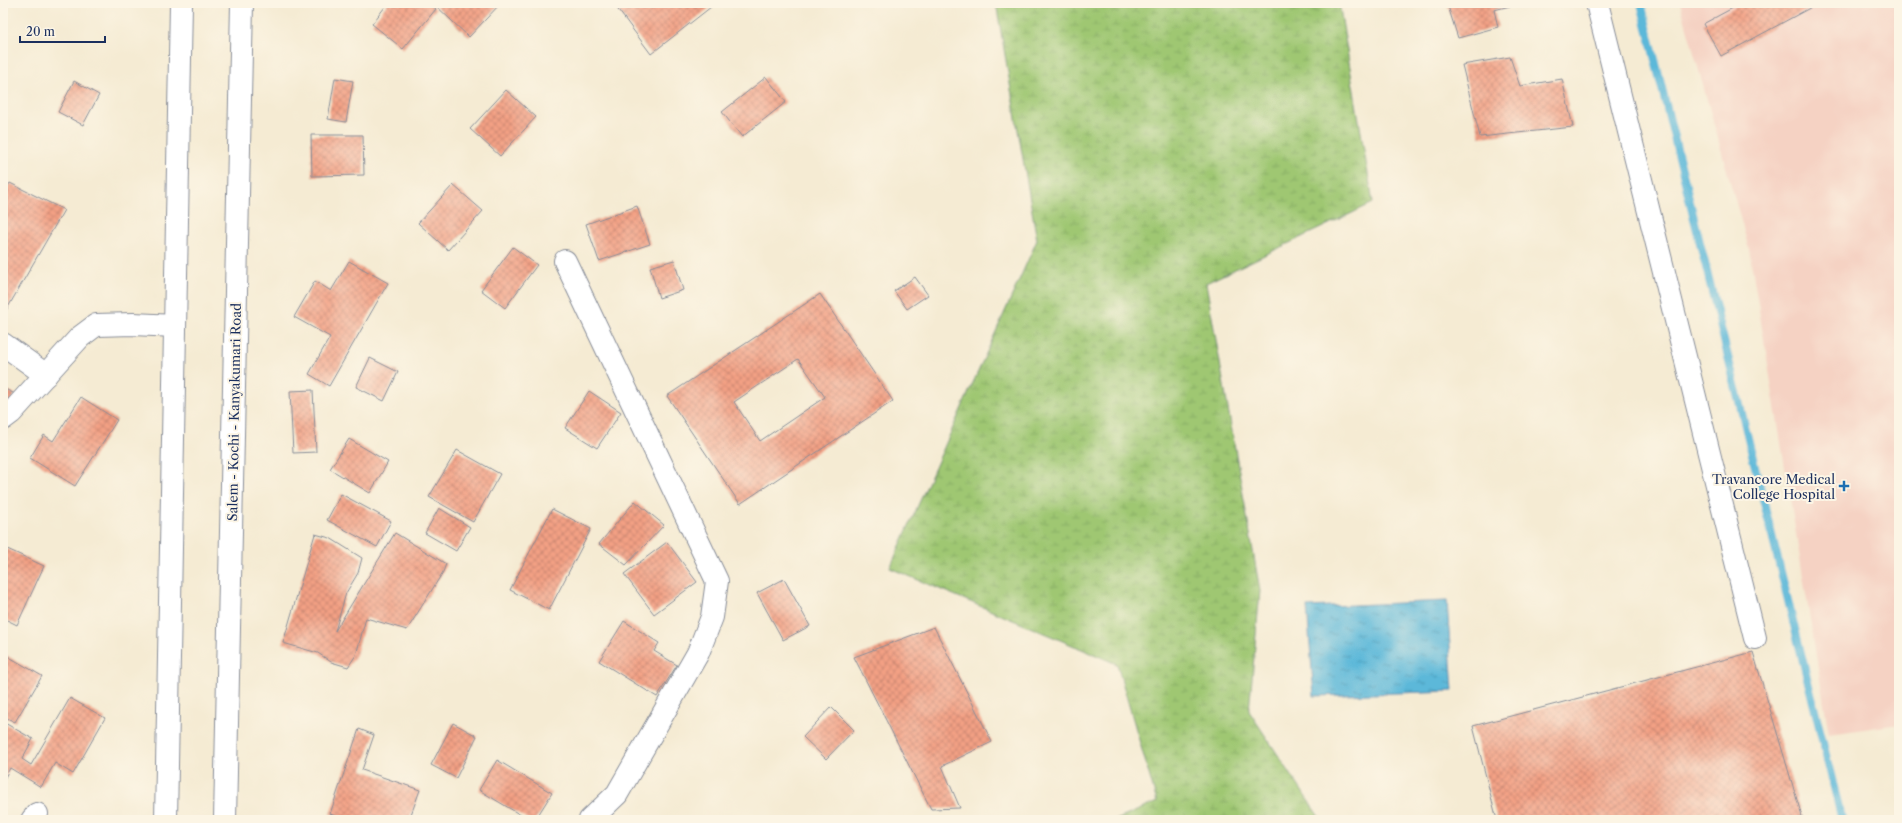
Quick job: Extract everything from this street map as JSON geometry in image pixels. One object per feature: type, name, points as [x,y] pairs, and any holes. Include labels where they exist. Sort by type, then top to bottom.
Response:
[{"type":"main road","points":[[166,820],[181,3]]},
{"type":"main road","name":"Salem - Kochi - Kanyakumari Road","points":[[225,820],[242,3]]},
{"type":"main road","points":[[1597,3],[1755,638]]},
{"type":"main road","points":[[565,261],[717,581],[712,617],[698,653],[617,794],[590,820]]},
{"type":"main road","points":[[3,419],[11,413],[80,337],[96,325],[133,324],[174,326]]},
{"type":"main road","points":[[3,344],[46,375]]},
{"type":"shaded area","name":"Travancore Medical College Hospital","points":[[1680,3],[1899,3],[1899,724],[1829,734],[1749,249]]},
{"type":"green space","points":[[996,3],[1339,3],[1373,203],[1206,283],[1260,591],[1249,711],[1321,820],[1116,820],[1157,802],[1117,664],[890,568],[1037,240]]},
{"type":"water","points":[[1447,601],[1453,691],[1314,696],[1307,607]]},
{"type":"building","points":[[388,3],[429,3],[436,9],[403,49],[372,24]]},
{"type":"building","points":[[433,3],[501,3],[469,37]]},
{"type":"building","points":[[613,3],[716,3],[651,54]]},
{"type":"building","points":[[1447,3],[1518,4],[1494,10],[1498,27],[1458,38]]},
{"type":"building","points":[[1742,3],[1819,3],[1721,56],[1703,24]]},
{"type":"building","points":[[1510,57],[1520,86],[1562,79],[1573,127],[1480,137],[1462,65]]},
{"type":"building","points":[[766,77],[786,102],[742,137],[722,112]]},
{"type":"building","points":[[335,78],[353,81],[346,122],[328,119]]},
{"type":"building","points":[[74,81],[99,95],[83,125],[58,112]]},
{"type":"building","points":[[506,90],[536,117],[500,156],[470,129]]},
{"type":"building","points":[[311,135],[363,135],[364,175],[312,176]]},
{"type":"building","points":[[10,183],[64,210],[3,316],[3,193]]},
{"type":"building","points":[[453,185],[483,211],[448,250],[418,223]]},
{"type":"building","points":[[637,206],[650,244],[599,261],[586,224]]},
{"type":"building","points":[[513,247],[537,265],[505,308],[481,290]]},
{"type":"building","points":[[674,260],[683,290],[659,298],[650,267]]},
{"type":"building","points":[[349,261],[388,283],[329,386],[309,374],[330,337],[294,317],[315,281],[331,291]]},
{"type":"building","points":[[915,277],[928,295],[907,309],[894,291]]},
{"type":"building","points":[[820,294],[893,401],[740,504],[667,396]],"holes":[[[798,359],[825,397],[760,441],[734,402]]]},
{"type":"building","points":[[370,358],[398,372],[384,401],[356,387]]},
{"type":"building","points":[[3,388],[15,394],[9,407],[3,405]]},
{"type":"building","points":[[313,390],[316,452],[293,453],[290,391]]},
{"type":"building","points":[[589,391],[621,412],[597,448],[565,428]]},
{"type":"building","points":[[81,397],[117,420],[75,486],[30,458],[44,435],[53,441]]},
{"type":"building","points":[[349,439],[388,462],[370,493],[330,469]]},
{"type":"building","points":[[457,450],[500,474],[473,522],[429,497]]},
{"type":"building","points":[[341,494],[391,521],[377,547],[327,520]]},
{"type":"building","points":[[635,501],[664,525],[626,565],[599,544]]},
{"type":"building","points":[[439,508],[470,527],[456,551],[425,533]]},
{"type":"building","points":[[552,509],[591,529],[549,610],[510,590]]},
{"type":"building","points":[[395,533],[446,564],[443,572],[407,630],[366,618],[356,655],[348,667],[331,662],[318,653],[283,643],[315,534],[330,538],[362,558],[358,573],[346,593],[335,631]]},
{"type":"building","points":[[667,542],[697,582],[654,614],[624,574]]},
{"type":"building","points":[[3,547],[44,566],[17,625],[3,618]]},
{"type":"building","points":[[784,579],[810,626],[783,640],[757,593]]},
{"type":"building","points":[[624,621],[659,643],[654,651],[677,665],[657,697],[599,661]]},
{"type":"building","points":[[934,627],[992,742],[942,766],[960,808],[931,809],[854,657]]},
{"type":"building","points":[[1753,652],[1803,820],[1497,820],[1473,726]]},
{"type":"building","points":[[4,654],[42,676],[15,722],[3,716]]},
{"type":"building","points":[[70,698],[105,718],[73,774],[55,763],[41,787],[10,768],[3,781],[3,722],[33,739],[22,759],[31,765]]},
{"type":"building","points":[[831,707],[854,730],[826,759],[803,737]]},
{"type":"building","points":[[453,723],[477,736],[456,778],[431,765]]},
{"type":"building","points":[[359,729],[374,735],[362,770],[420,790],[409,820],[347,820],[330,814]]},
{"type":"building","points":[[497,760],[552,793],[535,820],[529,820],[479,790]]},
{"type":"waterway","points":[[1641,3],[1842,820]]},
{"type":"place","name":"Travancore Medical College Hospital","points":[[1844,486]]}]
